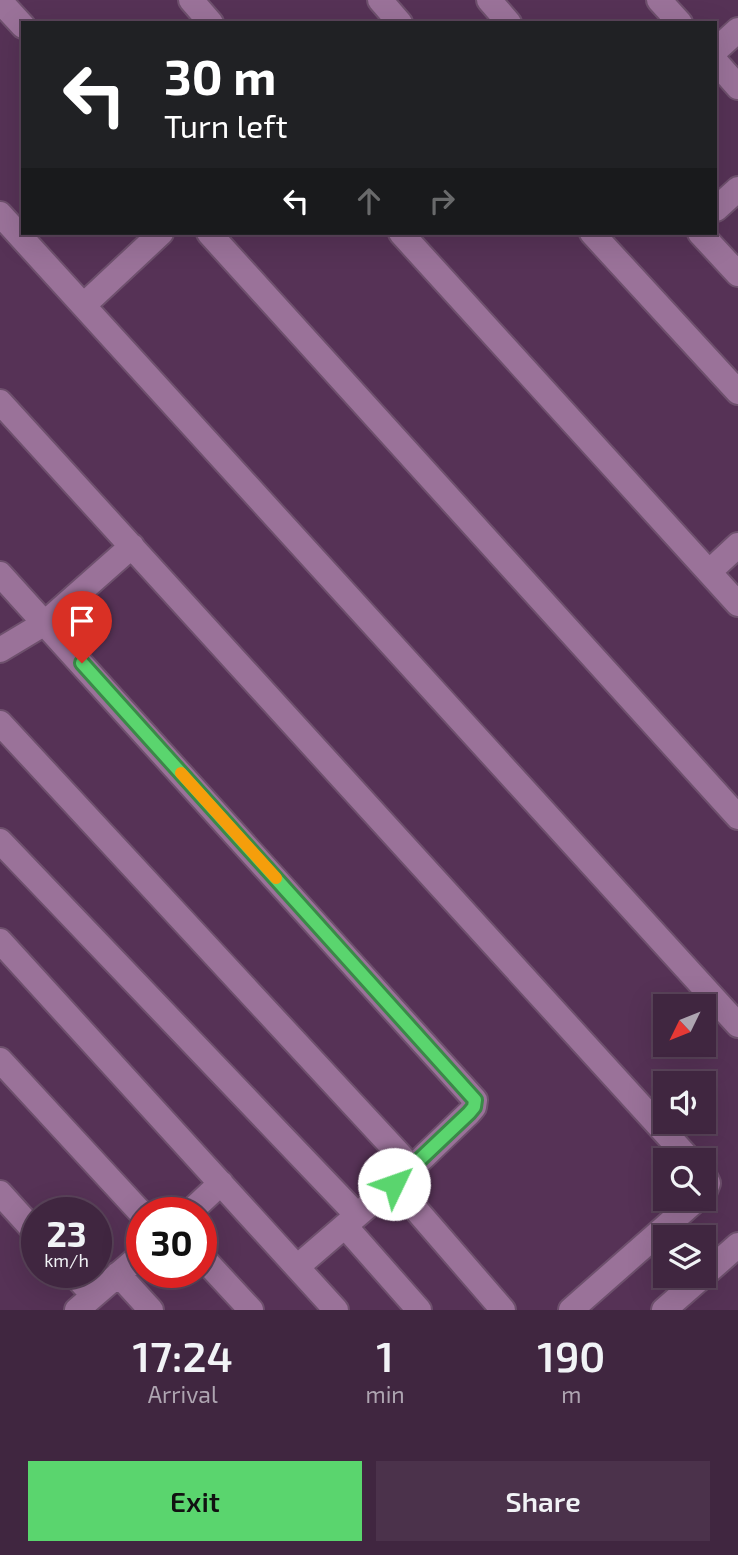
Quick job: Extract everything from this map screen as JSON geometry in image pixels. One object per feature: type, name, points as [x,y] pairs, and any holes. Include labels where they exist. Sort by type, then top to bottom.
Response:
[{"type":"street","points":[[191,0],[209,21]]},
{"type":"street","points":[[380,0],[398,21]]},
{"type":"street","points":[[489,0],[507,21]]},
{"type":"street","points":[[659,0],[678,21]]},
{"type":"street","points":[[0,1],[21,24]]},
{"type":"street","points":[[717,49],[738,30]]},
{"type":"street","points":[[717,63],[738,87]]},
{"type":"street","points":[[717,208],[738,188]]},
{"type":"street","points":[[8,221],[738,1025]]},
{"type":"street","points":[[83,305],[159,235]]},
{"type":"street","points":[[211,235],[738,817]]},
{"type":"street","points":[[403,235],[738,604]]},
{"type":"street","points":[[594,235],[738,392]]},
{"type":"street","points":[[702,235],[738,274]]},
{"type":"street","points":[[0,402],[679,1148]]},
{"type":"street","points":[[709,572],[738,545]]},
{"type":"street","points":[[0,650],[45,623],[132,546]]},
{"type":"street","points":[[0,574],[475,1100],[469,1113],[403,1176],[297,1267]]},
{"type":"street","points":[[0,723],[403,1176],[503,1310]]},
{"type":"street","points":[[0,841],[351,1221],[419,1310]]},
{"type":"street","points":[[0,941],[336,1310]]},
{"type":"street","points":[[0,1060],[126,1197]]},
{"type":"street","points":[[206,1197],[221,1183]]},
{"type":"street","points":[[0,1194],[21,1217]]},
{"type":"street","points":[[571,1310],[683,1211]]},
{"type":"street","points":[[716,1264],[738,1245]]},
{"type":"street","points":[[85,1303],[126,1267]]},
{"type":"street","points":[[217,1273],[251,1310]]},
{"type":"street","points":[[118,1274],[151,1310]]},
{"type":"street","points":[[664,1310],[689,1288]]},
{"type":"slow traffic","points":[[181,773],[276,878]]},
{"type":"route","points":[[82,663],[475,1100],[469,1113],[394,1184]]}]
